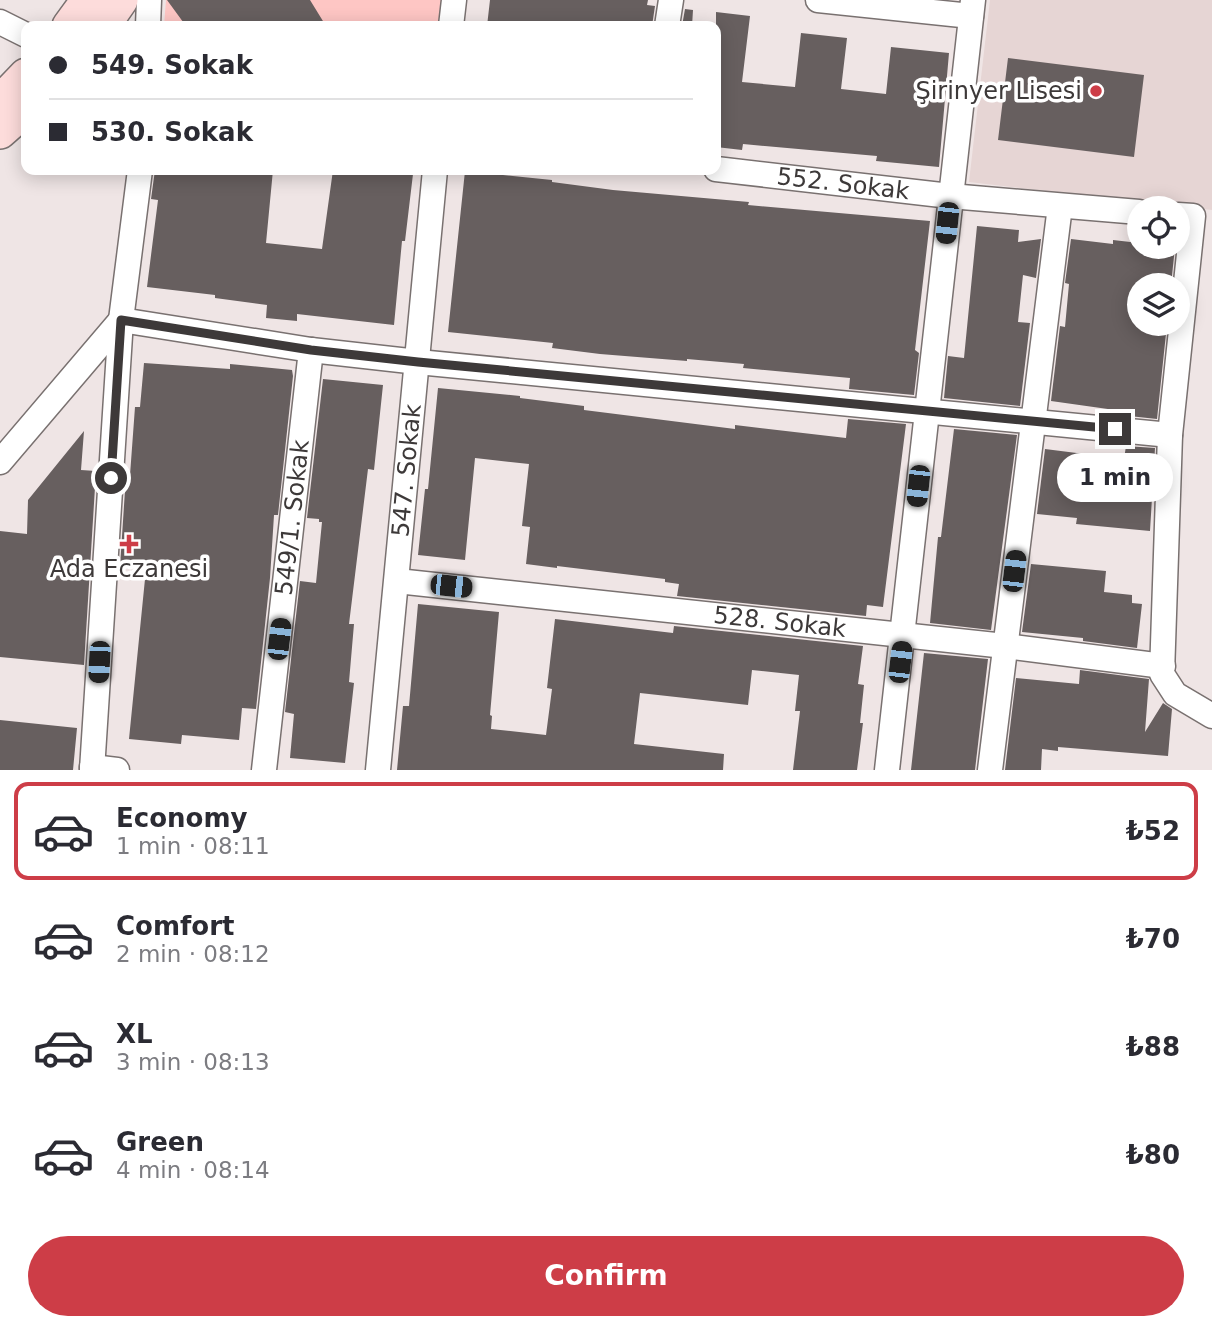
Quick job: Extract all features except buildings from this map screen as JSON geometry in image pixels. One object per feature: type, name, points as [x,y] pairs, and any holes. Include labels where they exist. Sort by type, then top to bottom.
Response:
[{"type":"main road","points":[[73,21],[88,0]]},
{"type":"main road","points":[[106,21],[121,0]]},
{"type":"main road","points":[[0,102],[21,80]]},
{"type":"main road","points":[[0,132],[21,113]]},
{"type":"street","points":[[148,21],[149,0]]},
{"type":"street","points":[[452,21],[454,0]]},
{"type":"street","points":[[668,21],[671,0]]},
{"type":"street","points":[[818,0],[972,8],[887,770]]},
{"type":"street","points":[[0,22],[21,32]]},
{"type":"street","name":"552. Sokak","points":[[721,170],[950,196],[1127,211]]},
{"type":"street","points":[[117,770],[92,769],[121,320],[139,175]]},
{"type":"street","name":"547. Sokak","points":[[378,770],[435,175]]},
{"type":"street","points":[[990,770],[1060,206]]},
{"type":"street","points":[[1182,259],[1170,435],[1162,674],[1175,694],[1212,716]]},
{"type":"street","points":[[121,320],[311,350],[418,362],[1170,435]]},
{"type":"street","points":[[0,462],[121,320]]},
{"type":"street","name":"549/1. Sokak","points":[[264,770],[311,350]]},
{"type":"street","name":"528. Sokak","points":[[397,581],[1005,646],[1163,666]]},
{"type":"shaded area","points":[[166,0],[446,0],[444,21],[164,21]]},
{"type":"shaded area","name":"Şirinyer Lisesi","points":[[990,0],[1212,0],[1212,210],[1190,207],[1190,196],[1127,196],[1127,200],[969,182]]},
{"type":"place","name":"Şirinyer Lisesi","points":[[1096,91]]},
{"type":"place","name":"Ada Eczanesi","points":[[129,544]]},
{"type":"route","points":[[111,478],[121,320],[311,350],[418,362],[1115,429]]}]
